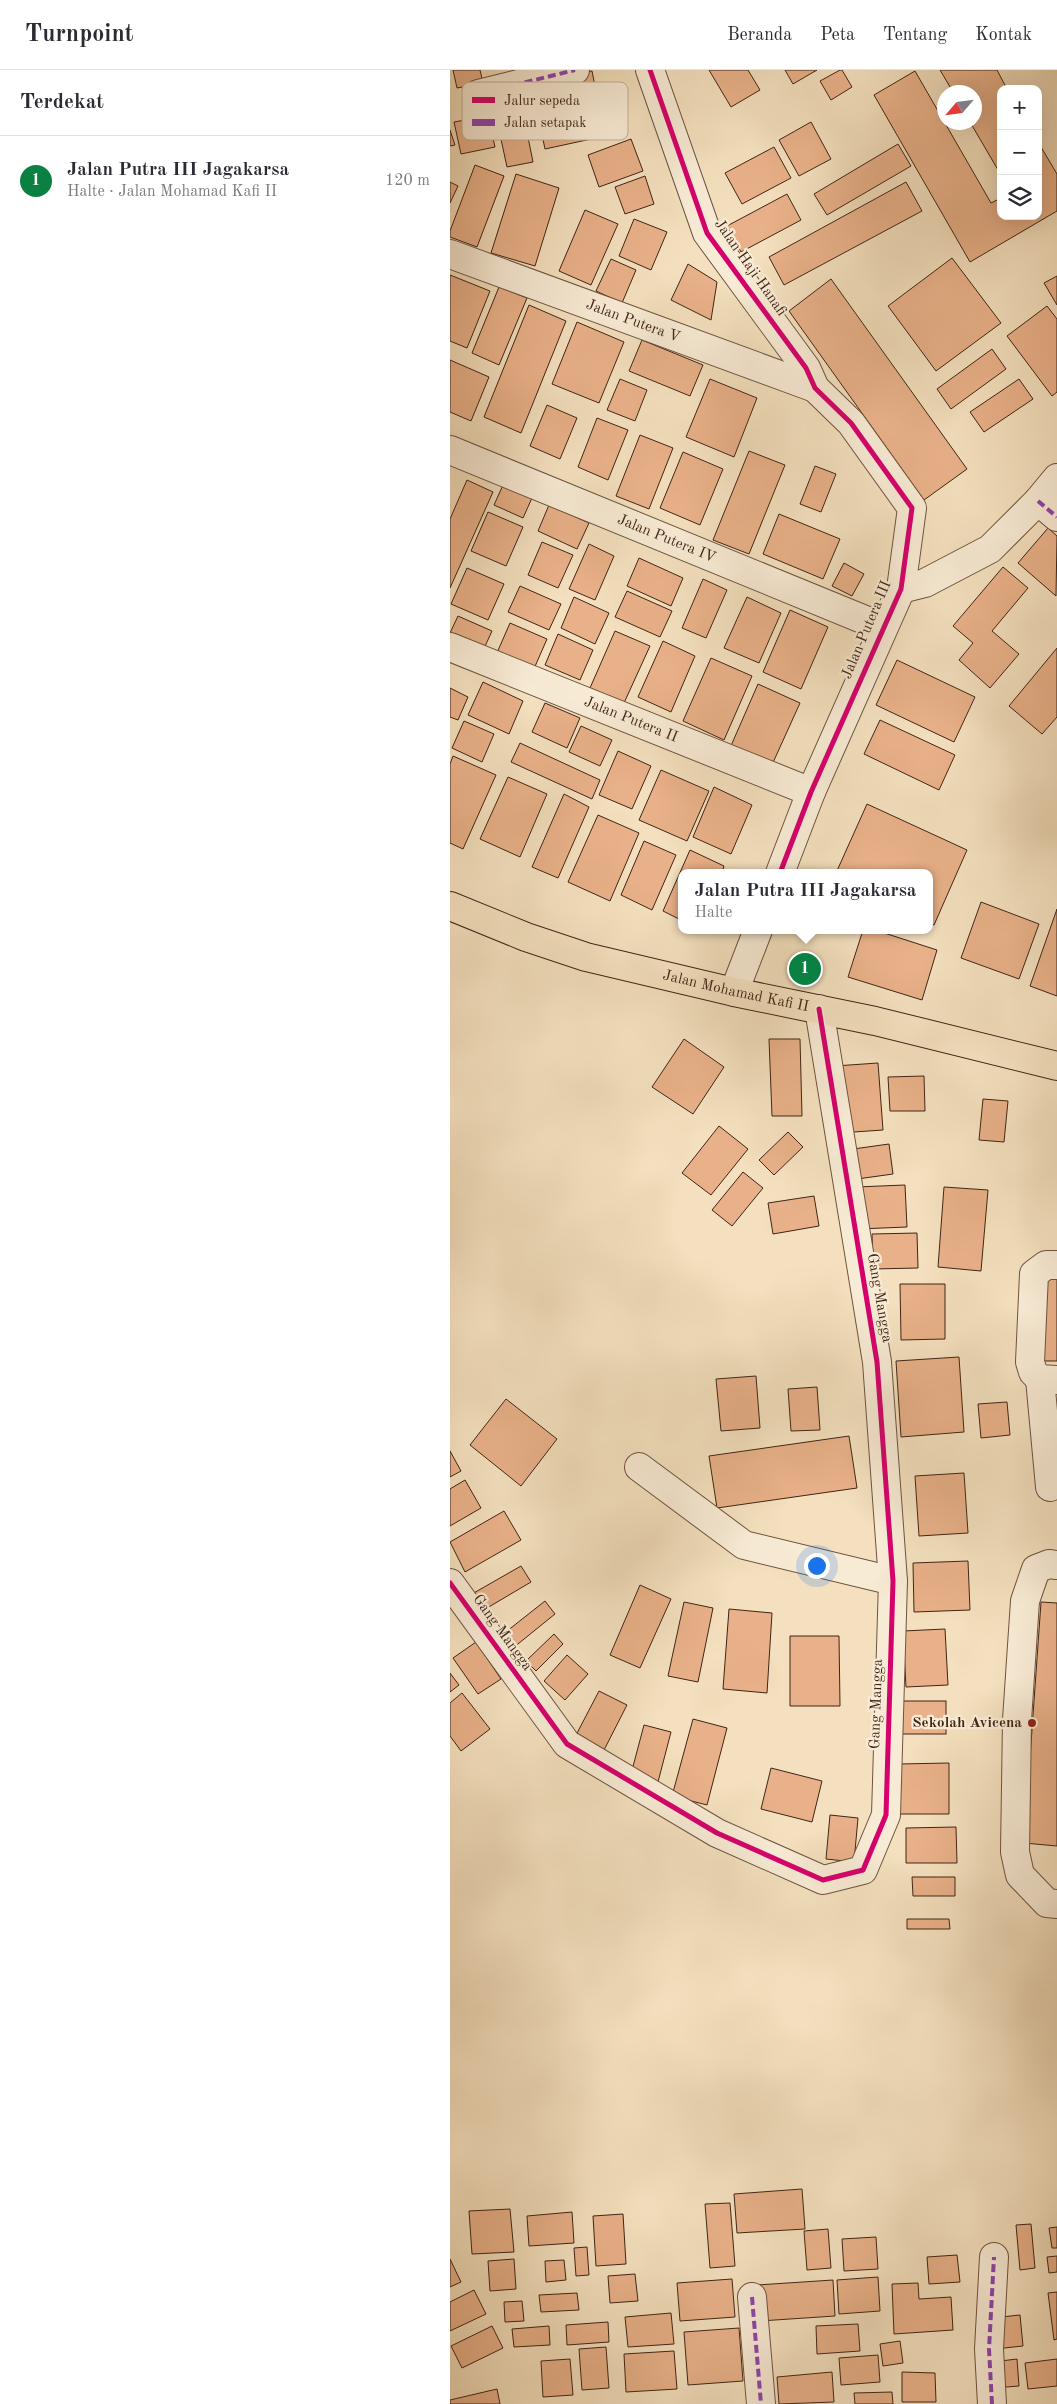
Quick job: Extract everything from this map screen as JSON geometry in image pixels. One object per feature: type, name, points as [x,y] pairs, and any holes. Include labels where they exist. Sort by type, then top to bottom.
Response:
[{"type":"main road","name":"Jalan Mohamad Kafi II","points":[[450,906],[526,937],[586,957],[734,992],[819,1009],[1057,1066]]},
{"type":"street","points":[[526,82],[575,70]]},
{"type":"street","name":"Jalan Haji Hanafi","points":[[650,70],[708,234],[806,368],[815,388]]},
{"type":"street","name":"Jalan Putera V","points":[[450,254],[815,388]]},
{"type":"street","name":"Jalan Putera III","points":[[782,869],[811,792],[882,627],[901,588],[912,508],[851,423],[815,388]]},
{"type":"street","name":"Jalan Putera IV","points":[[450,450],[882,627]]},
{"type":"street","name":"Jalan Putera III","points":[[901,588],[925,583],[990,549],[1048,509],[1057,478]]},
{"type":"street","name":"Jalan Putera II","points":[[450,647],[811,792]]},
{"type":"street","points":[[734,992],[756,934]]},
{"type":"street","name":"Gang Mangga","points":[[450,1584],[567,1744],[717,1833],[823,1880],[863,1870],[886,1815],[893,1581],[877,1362],[819,1009]]},
{"type":"street","points":[[1050,1486],[1048,1380],[1033,1372],[1030,1362],[1034,1274],[1046,1265],[1057,1266]]},
{"type":"street","points":[[639,1467],[744,1545],[893,1581]]},
{"type":"street","points":[[1057,1565],[1049,1564],[1036,1569],[1025,1600],[1018,1720],[1015,1852],[1020,1875],[1047,1903],[1057,1904]]},
{"type":"street","points":[[992,2404],[989,2349],[994,2257]]},
{"type":"street","points":[[752,2297],[761,2404]]},
{"type":"building","points":[[453,70],[480,70],[483,82],[462,82],[462,87],[457,88]]},
{"type":"building","points":[[709,70],[748,70],[760,90],[731,107]]},
{"type":"building","points":[[785,70],[817,70],[793,84]]},
{"type":"building","points":[[842,70],[852,87],[831,100],[820,81]]},
{"type":"building","points":[[940,70],[997,70],[1005,85],[997,85],[997,168],[975,130],[982,130],[982,85],[949,85]]},
{"type":"building","points":[[592,71],[594,82],[536,82]]},
{"type":"building","points":[[915,71],[937,109],[937,130],[949,130],[991,203],[997,200],[997,220],[1042,220],[970,262],[874,95]]},
{"type":"building","points":[[462,121],[462,140],[493,140],[495,147],[461,154],[454,122]]},
{"type":"building","points":[[811,122],[831,159],[799,176],[779,140]]},
{"type":"building","points":[[450,130],[455,145],[450,146]]},
{"type":"building","points":[[631,139],[643,171],[599,187],[588,155]]},
{"type":"building","points":[[501,140],[529,140],[533,162],[507,167]]},
{"type":"building","points":[[543,140],[587,140],[545,149]]},
{"type":"building","points":[[898,144],[911,166],[827,215],[814,194]]},
{"type":"building","points":[[774,147],[791,178],[742,204],[725,173]]},
{"type":"building","points":[[1042,149],[1057,174],[1057,211],[1042,220]]},
{"type":"building","points":[[475,165],[504,176],[477,247],[450,237],[450,231]]},
{"type":"building","points":[[516,174],[559,188],[535,266],[491,253]]},
{"type":"building","points":[[645,176],[654,204],[625,214],[615,187]]},
{"type":"building","points":[[450,182],[458,186],[450,203]]},
{"type":"building","points":[[906,182],[922,211],[784,285],[769,257]]},
{"type":"building","points":[[787,194],[801,220],[741,252],[727,226]]},
{"type":"building","points":[[585,210],[618,224],[591,285],[559,271]]},
{"type":"building","points":[[634,219],[667,232],[651,270],[619,256]]},
{"type":"building","points":[[952,258],[1001,323],[936,371],[888,306]]},
{"type":"building","points":[[611,259],[636,270],[622,303],[596,291]]},
{"type":"building","points":[[688,264],[717,282],[711,320],[671,300]]},
{"type":"building","points":[[450,275],[490,291],[467,348],[450,341]]},
{"type":"building","points":[[1057,276],[1057,305],[1044,283]]},
{"type":"building","points":[[831,279],[967,469],[924,500],[789,311]]},
{"type":"building","points":[[499,287],[527,298],[499,365],[472,353]]},
{"type":"building","points":[[529,305],[566,321],[521,433],[484,417]]},
{"type":"building","points":[[1047,306],[1057,319],[1057,392],[1052,396],[1007,336]]},
{"type":"building","points":[[577,322],[624,342],[599,403],[552,384]]},
{"type":"building","points":[[642,340],[703,365],[690,396],[629,371]]},
{"type":"building","points":[[992,349],[1006,369],[951,409],[937,389]]},
{"type":"building","points":[[450,360],[489,377],[471,421],[450,412]]},
{"type":"building","points":[[620,379],[647,390],[635,421],[607,410]]},
{"type":"building","points":[[710,379],[757,398],[734,457],[686,437]]},
{"type":"building","points":[[1019,379],[1033,399],[984,432],[970,412]]},
{"type":"building","points":[[547,405],[577,418],[560,459],[530,446]]},
{"type":"building","points":[[597,418],[628,430],[608,480],[578,467]]},
{"type":"building","points":[[640,435],[673,448],[649,509],[616,496]]},
{"type":"building","points":[[749,451],[785,465],[749,554],[713,540]]},
{"type":"building","points":[[683,452],[723,469],[700,525],[660,508]]},
{"type":"building","points":[[815,466],[836,474],[821,512],[800,504]]},
{"type":"building","points":[[467,480],[493,492],[450,588],[450,519]]},
{"type":"building","points":[[503,485],[532,498],[523,518],[494,505]]},
{"type":"building","points":[[549,505],[589,523],[577,549],[538,531]]},
{"type":"building","points":[[488,512],[523,527],[506,566],[471,551]]},
{"type":"building","points":[[779,514],[840,539],[823,579],[763,554]]},
{"type":"building","points":[[1048,528],[1057,536],[1056,596],[1018,563]]},
{"type":"building","points":[[542,542],[573,555],[558,588],[528,575]]},
{"type":"building","points":[[589,544],[614,556],[595,600],[569,589]]},
{"type":"building","points":[[639,558],[683,578],[671,606],[627,586]]},
{"type":"building","points":[[844,563],[864,574],[852,596],[832,586]]},
{"type":"building","points":[[1003,567],[1028,588],[992,631],[1019,654],[990,688],[959,660],[973,643],[953,626]]},
{"type":"building","points":[[467,568],[504,584],[488,620],[451,604]]},
{"type":"building","points":[[703,579],[727,590],[706,638],[682,628]]},
{"type":"building","points":[[520,586],[561,604],[549,630],[508,612]]},
{"type":"building","points":[[627,591],[672,611],[660,637],[615,617]]},
{"type":"building","points":[[574,597],[609,613],[595,644],[561,628]]},
{"type":"building","points":[[747,597],[781,613],[759,663],[724,648]]},
{"type":"building","points":[[790,610],[828,627],[801,689],[763,672]]},
{"type":"building","points":[[458,616],[492,631],[481,655],[450,641],[450,633]]},
{"type":"building","points":[[510,623],[547,639],[533,671],[496,655]]},
{"type":"building","points":[[615,631],[650,646],[624,703],[590,688]]},
{"type":"building","points":[[558,634],[593,650],[580,680],[545,665]]},
{"type":"building","points":[[663,641],[695,656],[671,712],[638,697]]},
{"type":"building","points":[[1057,648],[1057,717],[1042,734],[1009,706]]},
{"type":"building","points":[[711,658],[752,676],[724,740],[683,721]]},
{"type":"building","points":[[897,660],[975,697],[954,742],[876,705]]},
{"type":"building","points":[[483,682],[523,701],[509,734],[468,715]]},
{"type":"building","points":[[758,684],[800,703],[771,767],[730,748]]},
{"type":"building","points":[[450,688],[468,697],[458,720],[450,717]]},
{"type":"building","points":[[545,703],[580,718],[567,748],[532,732]]},
{"type":"building","points":[[880,720],[955,755],[939,790],[864,754]]},
{"type":"building","points":[[464,721],[494,734],[482,762],[452,748]]},
{"type":"building","points":[[581,726],[612,740],[600,766],[569,752]]},
{"type":"building","points":[[520,743],[600,780],[592,799],[511,762]]},
{"type":"building","points":[[618,751],[651,766],[632,809],[599,795]]},
{"type":"building","points":[[453,756],[496,775],[463,849],[450,843],[450,764]]},
{"type":"building","points":[[661,770],[709,791],[687,841],[639,820]]},
{"type":"building","points":[[508,777],[547,794],[520,857],[480,839]]},
{"type":"building","points":[[714,787],[752,805],[731,854],[693,837]]},
{"type":"building","points":[[564,794],[589,807],[558,878],[532,867]]},
{"type":"building","points":[[867,804],[967,850],[934,925],[933,869],[838,869]]},
{"type":"building","points":[[598,815],[639,833],[610,901],[568,882]]},
{"type":"building","points":[[644,841],[676,855],[652,910],[621,895]]},
{"type":"building","points":[[690,850],[724,866],[723,869],[682,869]]},
{"type":"building","points":[[678,877],[678,918],[663,911]]},
{"type":"building","points":[[981,902],[1039,924],[1019,979],[961,958]]},
{"type":"building","points":[[1057,909],[1057,996],[1030,986]]},
{"type":"building","points":[[862,934],[887,934],[937,950],[922,1000],[848,977]]},
{"type":"building","points":[[684,1039],[724,1067],[693,1114],[652,1087]]},
{"type":"building","points":[[769,1039],[800,1039],[802,1116],[772,1116]]},
{"type":"building","points":[[878,1063],[883,1130],[839,1133],[835,1066]]},
{"type":"building","points":[[924,1076],[925,1111],[890,1111],[888,1077]]},
{"type":"building","points":[[983,1099],[1008,1101],[1004,1142],[979,1140]]},
{"type":"building","points":[[719,1126],[748,1149],[711,1195],[682,1173]]},
{"type":"building","points":[[788,1132],[803,1147],[774,1175],[759,1160]]},
{"type":"building","points":[[889,1144],[893,1174],[850,1180],[846,1150]]},
{"type":"building","points":[[743,1172],[763,1188],[732,1226],[712,1210]]},
{"type":"building","points":[[905,1185],[907,1227],[858,1229],[856,1187]]},
{"type":"building","points":[[944,1187],[988,1190],[981,1271],[938,1267]]},
{"type":"building","points":[[814,1196],[819,1226],[773,1234],[768,1203]]},
{"type":"building","points":[[917,1233],[918,1268],[873,1269],[872,1234]]},
{"type":"building","points":[[1042,1277],[1057,1277],[1057,1361],[1041,1361]]},
{"type":"building","points":[[900,1284],[945,1284],[945,1339],[901,1340]]},
{"type":"building","points":[[959,1357],[964,1432],[901,1437],[896,1361]]},
{"type":"building","points":[[756,1376],[760,1428],[721,1431],[716,1379]]},
{"type":"building","points":[[817,1387],[820,1430],[791,1431],[788,1389]]},
{"type":"building","points":[[506,1399],[557,1439],[521,1486],[470,1445]]},
{"type":"building","points":[[1007,1402],[1010,1435],[981,1438],[978,1404]]},
{"type":"building","points":[[849,1436],[857,1488],[717,1508],[709,1456]]},
{"type":"building","points":[[450,1451],[461,1471],[450,1477]]},
{"type":"building","points":[[964,1473],[968,1533],[919,1536],[915,1476]]},
{"type":"building","points":[[465,1480],[481,1508],[450,1526],[450,1489]]},
{"type":"building","points":[[504,1511],[521,1540],[465,1572],[450,1542]]},
{"type":"building","points":[[968,1561],[970,1610],[914,1612],[913,1563]]},
{"type":"building","points":[[521,1566],[531,1582],[482,1611],[472,1594]]},
{"type":"building","points":[[640,1585],[671,1599],[640,1668],[610,1655]]},
{"type":"building","points":[[545,1601],[555,1614],[513,1648],[502,1635]]},
{"type":"building","points":[[684,1602],[713,1608],[698,1682],[668,1676]]},
{"type":"building","points":[[1041,1602],[1057,1603],[1057,1846],[1024,1843]]},
{"type":"building","points":[[729,1609],[772,1613],[767,1693],[723,1689]]},
{"type":"building","points":[[945,1629],[948,1685],[906,1687],[903,1631]]},
{"type":"building","points":[[554,1634],[563,1644],[536,1671],[526,1661]]},
{"type":"building","points":[[790,1636],[839,1636],[840,1706],[790,1706]]},
{"type":"building","points":[[476,1642],[501,1679],[478,1694],[453,1658]]},
{"type":"building","points":[[567,1655],[588,1674],[565,1700],[544,1681]]},
{"type":"building","points":[[450,1673],[459,1685],[450,1692]]},
{"type":"building","points":[[599,1691],[627,1705],[603,1752],[575,1737]]},
{"type":"building","points":[[462,1693],[490,1729],[461,1751],[450,1736],[450,1703]]},
{"type":"building","points":[[900,1701],[946,1701],[946,1734],[900,1734]]},
{"type":"building","points":[[693,1719],[727,1728],[707,1805],[672,1796]]},
{"type":"building","points":[[644,1725],[671,1732],[658,1782],[631,1774]]},
{"type":"building","points":[[949,1763],[949,1814],[899,1814],[899,1764]]},
{"type":"building","points":[[771,1768],[822,1781],[812,1822],[761,1809]]},
{"type":"building","points":[[830,1815],[858,1818],[854,1862],[826,1859]]},
{"type":"building","points":[[956,1827],[957,1863],[906,1863],[906,1828]]},
{"type":"building","points":[[912,1877],[955,1877],[955,1896],[913,1896]]},
{"type":"building","points":[[907,1919],[949,1919],[950,1929],[907,1929]]},
{"type":"building","points":[[802,2189],[805,2229],[737,2233],[734,2194]]},
{"type":"building","points":[[730,2203],[735,2266],[710,2268],[705,2204]]},
{"type":"building","points":[[510,2209],[514,2252],[472,2254],[469,2211]]},
{"type":"building","points":[[572,2212],[574,2243],[529,2246],[527,2216]]},
{"type":"building","points":[[623,2214],[626,2264],[596,2266],[593,2216]]},
{"type":"building","points":[[1031,2224],[1035,2268],[1020,2270],[1016,2225]]},
{"type":"building","points":[[1057,2227],[1057,2248],[1052,2248],[1049,2228]]},
{"type":"building","points":[[828,2229],[831,2268],[807,2270],[804,2231]]},
{"type":"building","points":[[876,2237],[878,2269],[844,2271],[842,2239]]},
{"type":"building","points":[[587,2247],[589,2275],[576,2276],[574,2248]]},
{"type":"building","points":[[957,2255],[960,2282],[929,2284],[927,2257]]},
{"type":"building","points":[[1057,2256],[1057,2272],[1049,2273],[1047,2257]]},
{"type":"building","points":[[450,2259],[461,2282],[450,2287]]},
{"type":"building","points":[[514,2259],[516,2289],[490,2291],[488,2261]]},
{"type":"building","points":[[564,2260],[566,2280],[546,2282],[545,2261]]},
{"type":"building","points":[[635,2274],[638,2301],[610,2303],[608,2276]]},
{"type":"building","points":[[878,2277],[880,2311],[839,2314],[837,2280]]},
{"type":"building","points":[[732,2279],[735,2317],[680,2321],[677,2283]]},
{"type":"building","points":[[833,2280],[835,2316],[760,2321],[757,2285]]},
{"type":"building","points":[[918,2283],[919,2299],[951,2297],[953,2330],[894,2334],[892,2284]]},
{"type":"building","points":[[474,2290],[486,2314],[450,2331],[450,2302]]},
{"type":"building","points":[[1057,2292],[1057,2339],[1054,2340],[1048,2293]]},
{"type":"building","points":[[577,2293],[579,2310],[541,2312],[539,2295]]},
{"type":"building","points":[[522,2301],[524,2321],[505,2322],[504,2302]]},
{"type":"building","points":[[671,2313],[674,2344],[628,2347],[625,2317]]},
{"type":"building","points":[[1020,2315],[1023,2346],[995,2349],[992,2318]]},
{"type":"building","points":[[608,2322],[609,2342],[567,2345],[566,2325]]},
{"type":"building","points":[[858,2324],[860,2351],[817,2354],[816,2326]]},
{"type":"building","points":[[492,2326],[503,2348],[462,2368],[451,2346]]},
{"type":"building","points":[[549,2326],[550,2345],[514,2347],[512,2329]]},
{"type":"building","points":[[739,2328],[743,2381],[688,2385],[684,2332]]},
{"type":"building","points":[[900,2341],[903,2363],[883,2366],[880,2344]]},
{"type":"building","points":[[606,2347],[609,2388],[582,2390],[579,2349]]},
{"type":"building","points":[[674,2351],[677,2389],[626,2392],[624,2354]]},
{"type":"building","points":[[878,2355],[880,2382],[841,2385],[839,2358]]},
{"type":"building","points":[[570,2359],[573,2395],[543,2397],[541,2361]]},
{"type":"building","points":[[1017,2359],[1019,2386],[994,2388],[992,2362]]},
{"type":"building","points":[[1057,2359],[1057,2386],[1028,2389],[1025,2363]]},
{"type":"building","points":[[832,2372],[834,2402],[779,2404],[777,2377]]},
{"type":"building","points":[[902,2372],[935,2373],[936,2402],[902,2402]]},
{"type":"building","points":[[497,2389],[500,2404],[450,2404],[450,2400]]},
{"type":"building","points":[[892,2392],[893,2404],[855,2404],[854,2393]]},
{"type":"marked path","points":[[526,82],[575,70]]},
{"type":"marked path","points":[[1038,501],[1057,517]]},
{"type":"marked path","points":[[992,2404],[989,2349],[994,2257]]},
{"type":"marked path","points":[[752,2297],[761,2404]]},
{"type":"cycle path","points":[[650,70],[707,233],[806,368],[815,388],[851,423],[912,508],[901,589],[811,792],[782,869]]},
{"type":"cycle path","points":[[450,1583],[567,1744],[717,1833],[823,1880],[863,1870],[886,1815],[893,1581],[877,1362],[819,1009]]},
{"type":"place","name":"Jalan Putra III Jagakarsa","points":[[805,969]]},
{"type":"place","name":"Sekolah Avicena","points":[[1032,1723]]}]
